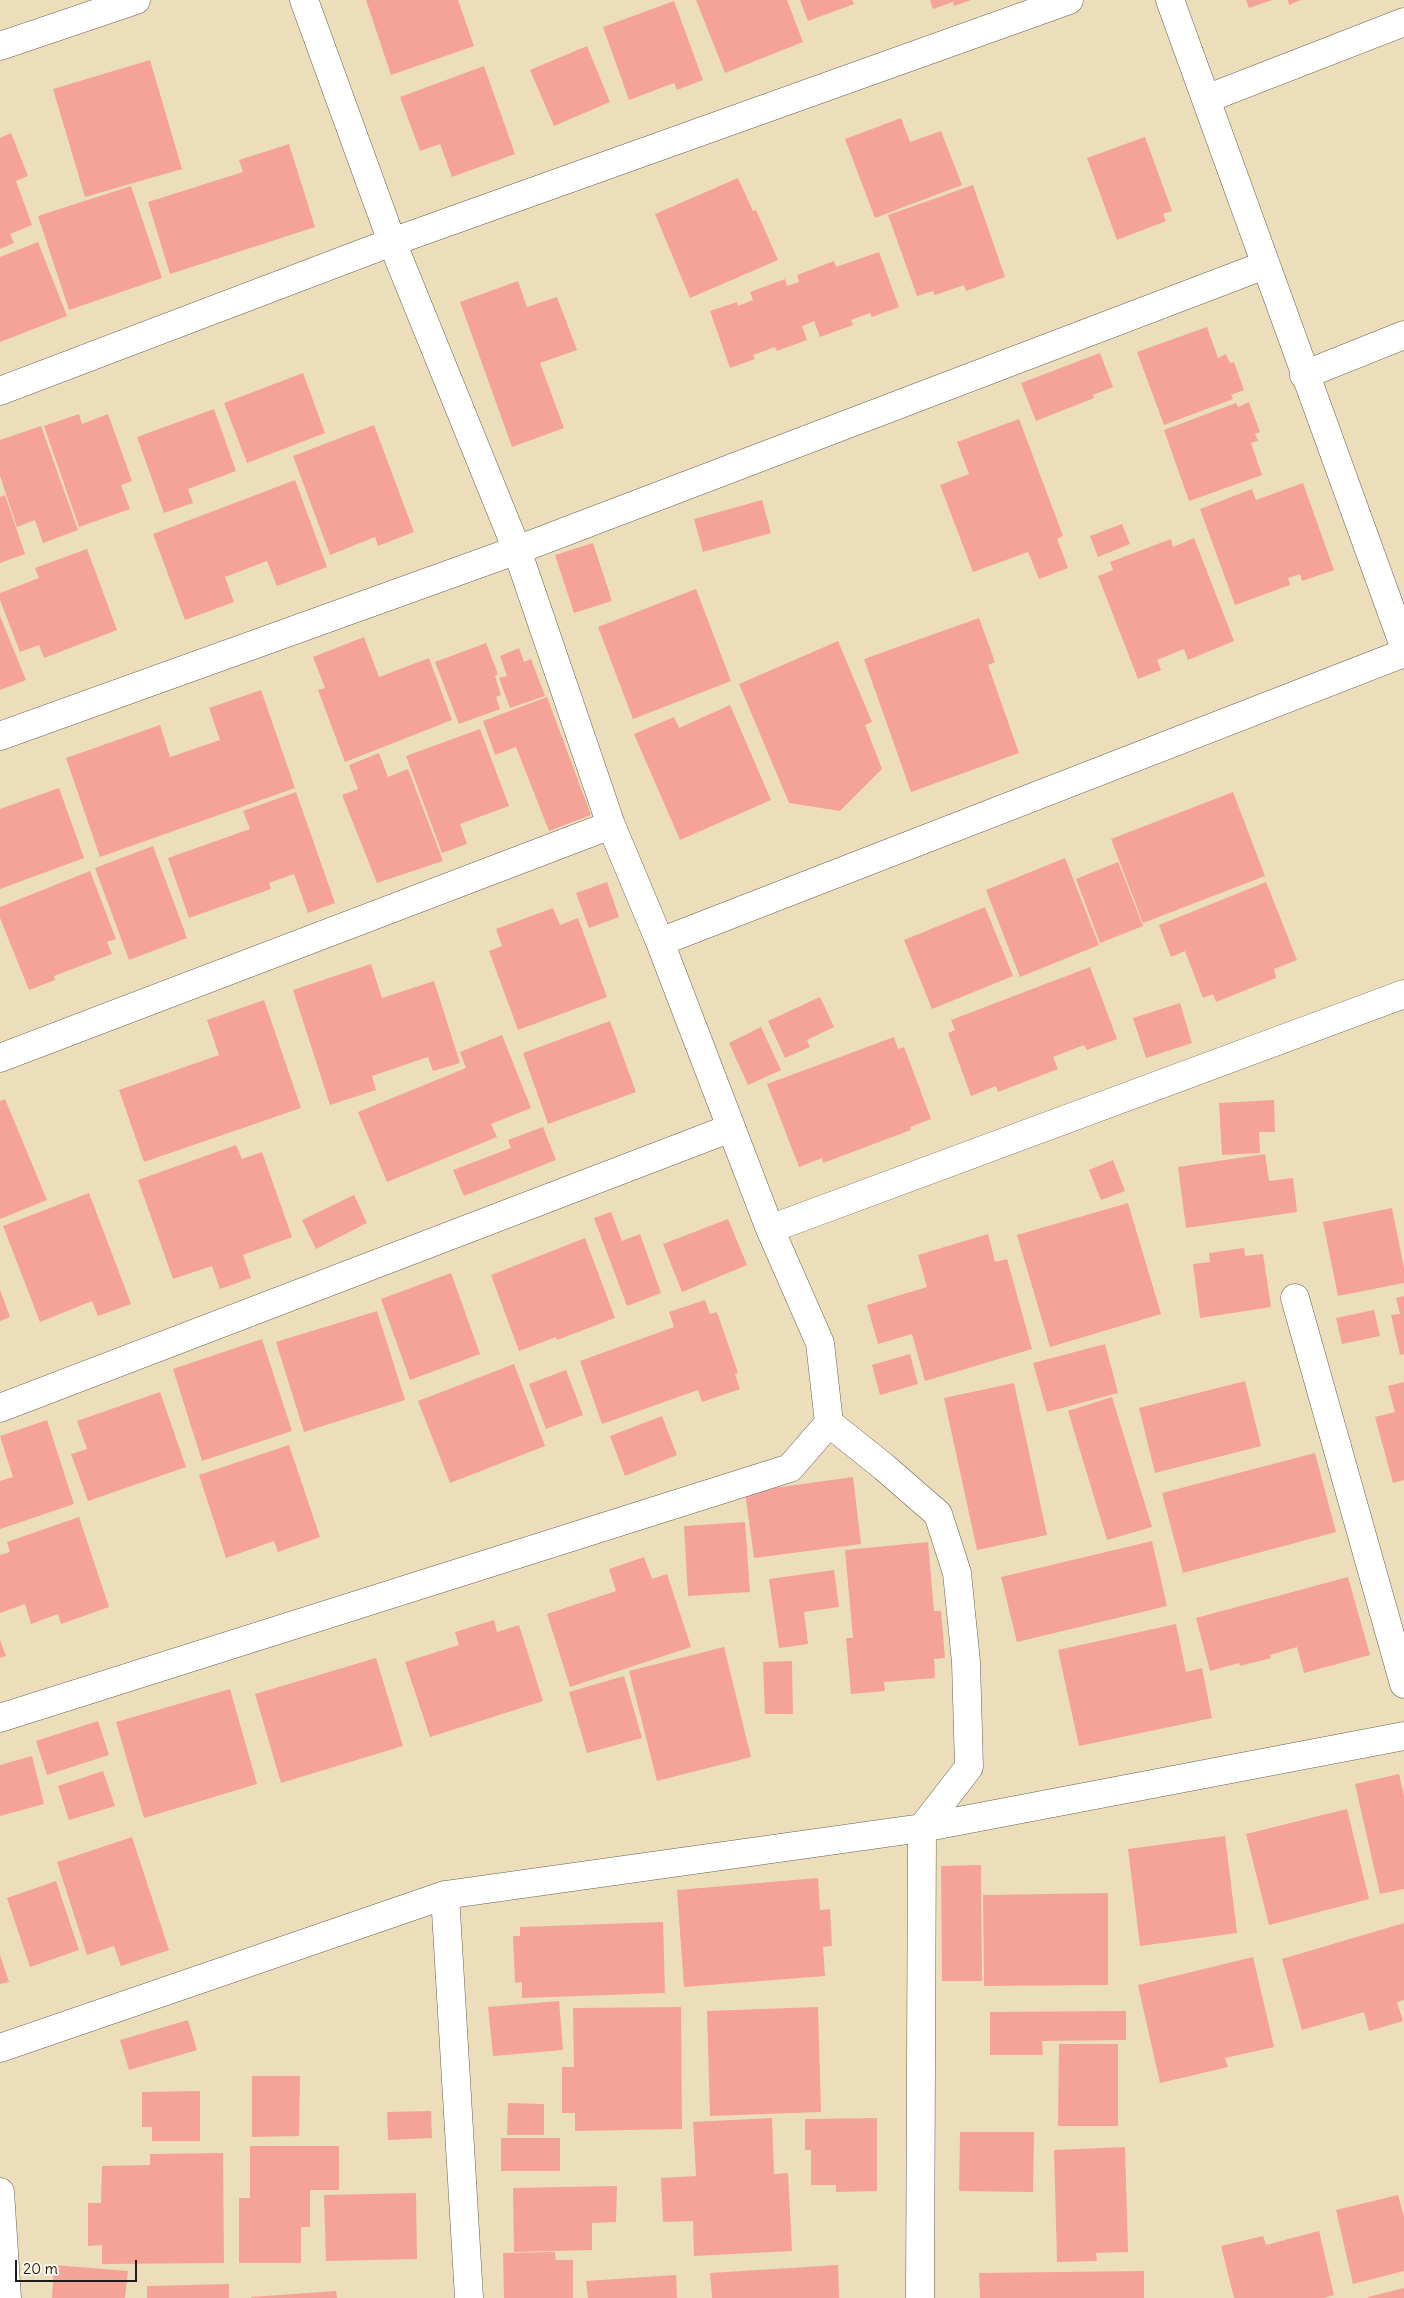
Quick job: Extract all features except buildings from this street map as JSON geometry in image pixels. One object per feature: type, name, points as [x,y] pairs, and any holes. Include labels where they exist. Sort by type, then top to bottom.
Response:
[{"type":"street","points":[[0,46],[136,0]]},
{"type":"street","points":[[304,0],[392,242],[517,550],[611,825],[660,942],[770,1230],[820,1343],[829,1423],[884,1466],[938,1514],[957,1573],[966,1662],[969,1767],[922,1828],[920,2298]]},
{"type":"street","points":[[0,391],[392,242],[1069,0]]},
{"type":"street","points":[[1170,0],[1404,646]]},
{"type":"street","points":[[1206,99],[1404,22]]},
{"type":"street","points":[[0,736],[517,550],[1266,266]]},
{"type":"street","points":[[1304,374],[1404,336]]},
{"type":"street","points":[[660,942],[1404,653]]},
{"type":"street","points":[[0,1058],[611,825]]},
{"type":"street","points":[[770,1230],[1404,994]]},
{"type":"street","points":[[0,1408],[731,1128]]},
{"type":"street","points":[[1295,1298],[1404,1684]]},
{"type":"street","points":[[0,1718],[790,1468],[829,1423]]},
{"type":"street","points":[[0,2048],[445,1895],[922,1828],[1404,1736]]},
{"type":"street","points":[[445,1895],[469,2298]]},
{"type":"street","points":[[0,2192],[7,2298]]}]
